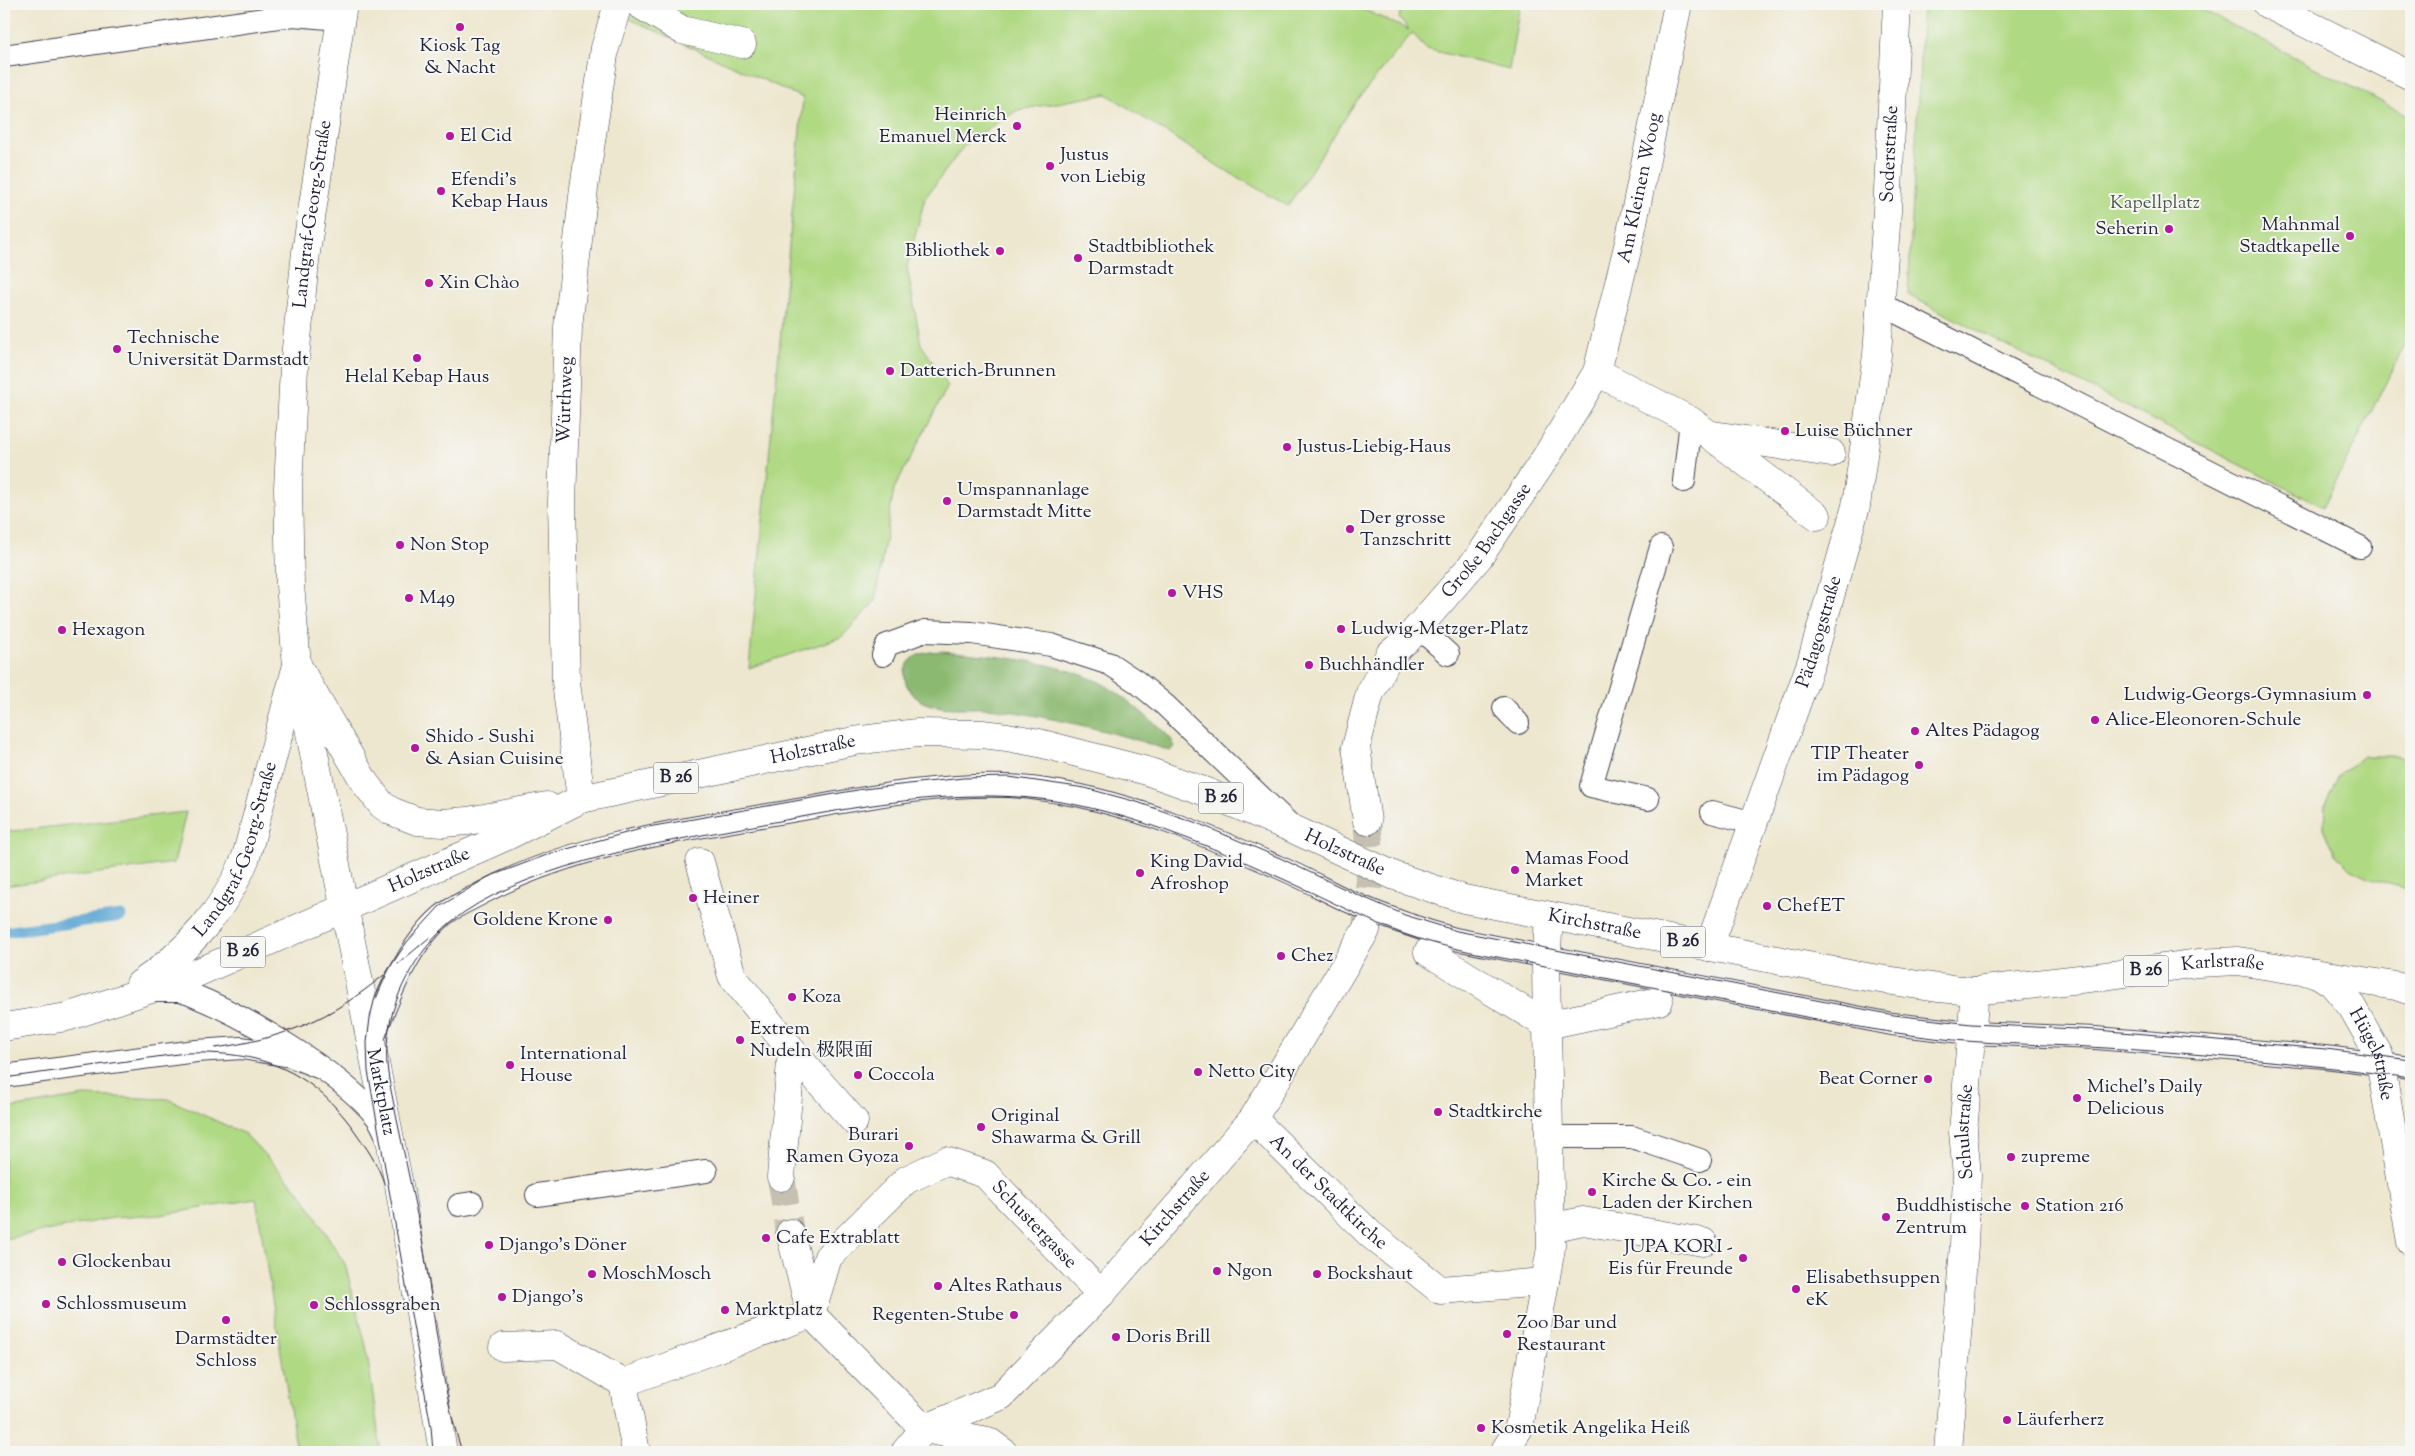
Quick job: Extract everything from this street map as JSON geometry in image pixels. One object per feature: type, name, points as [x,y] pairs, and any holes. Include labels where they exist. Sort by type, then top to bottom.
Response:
[{"type":"street","name":"Würthweg","points":[[581,799],[566,682],[562,502],[568,327],[584,188],[604,57],[618,4]]},
{"type":"street","points":[[639,4],[682,30],[742,44]]},
{"type":"street","name":"Am Kleinen Woog","points":[[1597,372],[1629,242],[1678,4]]},
{"type":"street","name":"Soderstraße","points":[[1880,304],[1897,4]]},
{"type":"street","points":[[2267,4],[2411,76]]},
{"type":"street","name":"Landgraf-Georg-Straße","points":[[341,11],[306,252],[294,368],[288,488],[290,584],[297,665],[345,908]]},
{"type":"street","name":"Pädagogstraße","points":[[1709,947],[1811,663],[1856,506],[1877,355],[1880,304]]},
{"type":"street","points":[[1597,372],[1700,428],[1817,516]]},
{"type":"street","name":"Große Bachgasse","points":[[1367,821],[1356,747],[1370,693],[1390,654],[1418,627],[1479,557],[1548,454],[1597,372]]},
{"type":"street","points":[[1700,428],[1830,453]]},
{"type":"street","name":"Landgraf-Georg-Straße","points":[[297,665],[365,783],[378,800],[391,811],[417,821],[443,823],[468,821],[581,799]]},
{"type":"street","name":"Landgraf-Georg-Straße","points":[[129,995],[200,934],[237,880],[250,841],[297,665]]},
{"type":"street","name":"Holzstraße","points":[[345,908],[505,837],[581,799],[854,741],[917,733],[982,734],[1039,743],[1147,771],[1209,793],[1294,828],[1395,876]]},
{"type":"street","points":[[700,862],[732,976],[792,1051],[854,1121]]},
{"type":"street","name":"Kirchstraße","points":[[1395,876],[1464,899],[1549,916],[1898,983],[1974,991]]},
{"type":"street","name":"B 26","points":[[4,1026],[66,1017],[190,976],[345,908]]},
{"type":"street","name":"Marktplatz","points":[[345,908],[391,1143],[443,1452]]},
{"type":"street","points":[[1504,1452],[1519,1428],[1551,1248],[1546,966],[1549,916]]},
{"type":"street","name":"Kirchstraße","points":[[924,1429],[1001,1396],[1101,1294],[1253,1119],[1366,930]]},
{"type":"street","points":[[732,976],[746,952]]},
{"type":"street","points":[[1428,952],[1547,1025],[1659,1001]]},
{"type":"street","name":"Karlstraße","points":[[1974,991],[2097,978],[2198,963],[2238,961],[2396,986],[2411,991]]},
{"type":"street","name":"Hügelstraße","points":[[2316,973],[2332,983],[2352,1007],[2379,1055],[2411,1242]]},
{"type":"street","name":"Schulstraße","points":[[1948,1452],[1964,1245],[1967,1175],[1963,1132],[1974,991]]},
{"type":"street","points":[[778,1166],[792,1051]]},
{"type":"street","name":"An der Stadtkirche","points":[[1253,1119],[1370,1234],[1440,1290],[1545,1282]]},
{"type":"street","name":"Schustergasse","points":[[811,1314],[828,1257],[898,1178],[946,1161],[985,1174],[1101,1294]]},
{"type":"street","points":[[1550,1228],[1583,1221],[1702,1242]]},
{"type":"street","points":[[790,1233],[811,1314],[924,1429],[996,1446]]},
{"type":"street","points":[[623,1383],[811,1314]]},
{"type":"street","points":[[503,1348],[558,1345],[623,1383],[636,1452]]},
{"type":"street","points":[[905,1452],[924,1429]]},
{"type":"lane","points":[[4,56],[293,15],[341,11]]},
{"type":"lane","points":[[1880,304],[2360,548]]},
{"type":"lane","points":[[1684,481],[1700,428]]},
{"type":"lane","points":[[1648,799],[1592,786],[1661,547]]},
{"type":"lane","points":[[1418,627],[1448,654]]},
{"type":"lane","name":"Holzstraße","points":[[883,655],[887,645],[925,631],[941,630],[1001,636],[1042,644],[1110,664],[1137,682],[1165,705],[1294,828]]},
{"type":"lane","points":[[372,1044],[395,981],[414,950],[441,917],[468,900],[520,875],[579,855],[650,836],[864,798],[964,787],[1009,786],[1083,797],[1135,811],[1194,832],[1276,866],[1347,900],[1402,923],[1546,966],[1892,1024],[1970,1033],[2096,1038],[2325,1058],[2411,1068]]},
{"type":"lane","points":[[1712,812],[1754,823]]},
{"type":"lane","points":[[129,995],[179,991],[204,1000],[272,1037],[321,1068],[356,1094],[378,1118],[391,1143]]},
{"type":"lane","points":[[4,1076],[196,1050],[242,1048],[291,1056],[321,1068]]},
{"type":"lane","points":[[1549,1137],[1632,1137],[1700,1160]]},
{"type":"lane","points":[[537,1195],[706,1171]]},
{"type":"green space","points":[[626,4],[1351,4],[1409,30],[1399,18],[1403,4],[1520,4],[1509,70],[1427,49],[1412,33],[1355,103],[1288,206],[1218,166],[1107,94],[1018,110],[967,142],[925,198],[907,267],[921,344],[948,386],[894,489],[875,601],[842,637],[749,668],[803,98],[621,15]]},
{"type":"green space","name":"Kapellplatz","points":[[1923,4],[2191,4],[2411,117],[2411,333],[2323,507],[1908,295]]},
{"type":"green space","points":[[941,651],[1023,660],[1084,675],[1113,690],[1125,699],[1163,731],[1171,739],[1175,747],[1170,751],[1106,731],[996,709],[953,708],[928,704],[915,696],[906,684],[905,669],[918,655]]},
{"type":"green space","points":[[2363,756],[2398,756],[2411,760],[2411,890],[2371,879],[2350,869],[2335,854],[2324,828],[2325,804],[2338,777]]},
{"type":"green space","points":[[186,812],[174,863],[4,886],[4,832]]},
{"type":"green space","name":"Schlossgraben","points":[[84,1096],[168,1099],[245,1134],[301,1193],[345,1264],[366,1346],[381,1452],[297,1452],[256,1199],[160,1215],[113,1218],[4,1239],[4,1109]]},
{"type":"waterway","points":[[4,932],[121,916]]},
{"type":"tunnel","points":[[1366,930],[1371,865],[1367,821]]},
{"type":"tunnel","points":[[781,1177],[790,1233]]},
{"type":"tram line","points":[[433,1452],[431,1427],[368,1071],[367,1042],[375,997],[386,973],[407,942],[439,907],[488,877],[552,853],[648,827],[863,789],[963,778],[1009,777],[1085,788],[1137,802],[1197,823],[1280,858],[1405,915],[1457,931],[1894,1015],[1971,1024],[2097,1030],[2326,1049],[2411,1060]]},
{"type":"tram line","points":[[462,1452],[447,1396],[419,1224],[390,1086],[387,1054],[393,1011],[407,978],[427,947],[451,922],[478,903],[510,887],[546,873],[584,861],[661,843],[817,814],[904,801],[947,797],[991,796],[1034,798],[1077,805],[1152,826],[1288,881],[1401,933],[1470,952],[1822,1020],[1934,1038],[1973,1042],[2210,1055],[2411,1078]]},
{"type":"tram line","points":[[398,964],[430,937]]},
{"type":"tram line","points":[[215,1048],[263,1039],[305,1025],[344,1004],[384,975]]},
{"type":"tram line","points":[[4,1078],[185,1053],[237,1055],[260,1060],[301,1078],[337,1109],[367,1149],[384,1183]]},
{"type":"place","name":"Kiosk Tag & Nacht","points":[[460,27]]},
{"type":"place","name":"Heinrich Emanuel Merck","points":[[1017,126]]},
{"type":"place","name":"El Cid","points":[[450,136]]},
{"type":"place","name":"Justus von Liebig","points":[[1050,166]]},
{"type":"place","name":"Efendi's Kebap Haus","points":[[441,191]]},
{"type":"place","name":"Seherin","points":[[2169,229]]},
{"type":"place","name":"Mahnmal Stadtkapelle","points":[[2350,236]]},
{"type":"place","name":"Bibliothek","points":[[1000,251]]},
{"type":"place","name":"Stadtbibliothek Darmstadt","points":[[1078,258]]},
{"type":"place","name":"Xin Chào","points":[[429,283]]},
{"type":"place","name":"Technische Universität Darmstadt","points":[[117,349]]},
{"type":"place","name":"Helal Kebap Haus","points":[[417,358]]},
{"type":"place","name":"Datterich-Brunnen","points":[[890,371]]},
{"type":"place","name":"Luise Büchner","points":[[1785,431]]},
{"type":"place","name":"Justus-Liebig-Haus","points":[[1287,447]]},
{"type":"place","name":"Umspannanlage Darmstadt Mitte","points":[[947,501]]},
{"type":"place","name":"Der grosse Tanzschritt","points":[[1350,529]]},
{"type":"place","name":"Non Stop","points":[[400,545]]},
{"type":"place","name":"VHS","points":[[1172,593]]},
{"type":"place","name":"M49","points":[[409,598]]},
{"type":"place","name":"Ludwig-Metzger-Platz","points":[[1341,629]]},
{"type":"place","name":"Hexagon","points":[[62,630]]},
{"type":"place","name":"Buchhändler","points":[[1309,665]]},
{"type":"place","name":"Ludwig-Georgs-Gymnasium","points":[[2367,695]]},
{"type":"place","name":"Alice-Eleonoren-Schule","points":[[2095,720]]},
{"type":"place","name":"Altes Pädagog","points":[[1915,731]]},
{"type":"place","name":"Shido - Sushi & Asian Cuisine","points":[[415,748]]},
{"type":"place","name":"TIP Theater im Pädagog","points":[[1919,765]]},
{"type":"place","name":"Mamas Food Market","points":[[1515,870]]},
{"type":"place","name":"King David Afroshop","points":[[1140,873]]},
{"type":"place","name":"Heiner","points":[[693,898]]},
{"type":"place","name":"ChefET","points":[[1767,906]]},
{"type":"place","name":"Goldene Krone","points":[[608,920]]},
{"type":"place","name":"Chez","points":[[1281,956]]},
{"type":"place","name":"Koza","points":[[792,997]]},
{"type":"place","name":"Extrem Nudeln 极限面","points":[[740,1040]]},
{"type":"place","name":"International House","points":[[510,1065]]},
{"type":"place","name":"Netto City","points":[[1198,1072]]},
{"type":"place","name":"Coccola","points":[[858,1075]]},
{"type":"place","name":"Beat Corner","points":[[1928,1079]]},
{"type":"place","name":"Michel's Daily Delicious","points":[[2077,1098]]},
{"type":"place","name":"Stadtkirche","points":[[1438,1112]]},
{"type":"place","name":"Original Shawarma & Grill","points":[[981,1127]]},
{"type":"place","name":"Burari Ramen Gyoza","points":[[909,1146]]},
{"type":"place","name":"zupreme","points":[[2011,1157]]},
{"type":"place","name":"Kirche & Co. - ein Laden der Kirchen","points":[[1592,1192]]},
{"type":"place","name":"Station 216","points":[[2025,1206]]},
{"type":"place","name":"Buddhistische Zentrum","points":[[1886,1217]]},
{"type":"place","name":"Cafe Extrablatt","points":[[766,1238]]},
{"type":"place","name":"Django's Döner","points":[[489,1245]]},
{"type":"place","name":"JUPA KORI - Eis für Freunde","points":[[1743,1258]]},
{"type":"place","name":"Glockenbau","points":[[62,1262]]},
{"type":"place","name":"Ngon","points":[[1217,1271]]},
{"type":"place","name":"MoschMosch","points":[[592,1274]]},
{"type":"place","name":"Bockshaut","points":[[1317,1274]]},
{"type":"place","name":"Altes Rathaus","points":[[938,1286]]},
{"type":"place","name":"Elisabethsuppen eK","points":[[1796,1289]]},
{"type":"place","name":"Django's","points":[[502,1297]]},
{"type":"place","name":"Schlossmuseum","points":[[46,1304]]},
{"type":"place","name":"Schlossgraben","points":[[314,1305]]},
{"type":"place","name":"Marktplatz","points":[[725,1310]]},
{"type":"place","name":"Regenten-Stube","points":[[1014,1315]]},
{"type":"place","name":"Darmstädter Schloss","points":[[226,1320]]},
{"type":"place","name":"Zoo Bar und Restaurant","points":[[1507,1334]]},
{"type":"place","name":"Doris Brill","points":[[1116,1337]]},
{"type":"place","name":"Läuferherz","points":[[2007,1420]]},
{"type":"place","name":"Kosmetik Angelika Heiß","points":[[1481,1428]]}]
